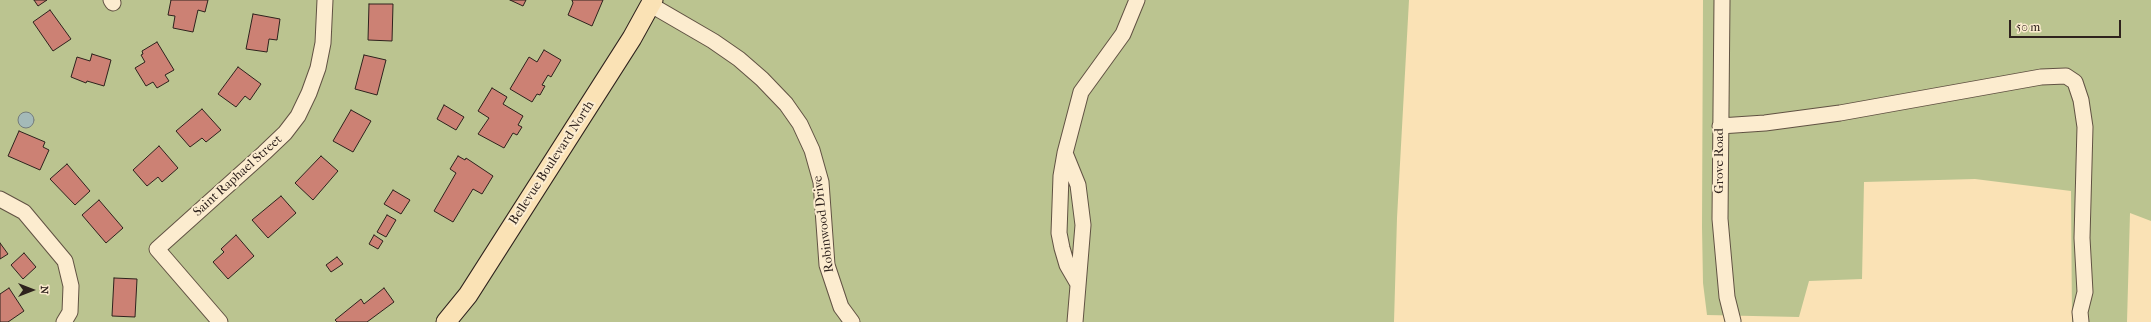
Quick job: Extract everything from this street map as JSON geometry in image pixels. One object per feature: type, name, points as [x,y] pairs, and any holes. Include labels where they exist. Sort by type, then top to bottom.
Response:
[{"type":"main road","name":"Bellevue Boulevard North","points":[[446,322],[468,295],[632,40],[652,2]]},
{"type":"street","name":"Saint Raphael Street","points":[[220,322],[157,249],[264,154],[285,133],[298,116],[309,93],[318,68],[323,43],[325,0]]},
{"type":"street","points":[[1078,284],[1062,248],[1059,233],[1060,176],[1081,92],[1124,34],[1137,0]]},
{"type":"street","name":"Grove Road","points":[[1722,0],[1720,219],[1727,297],[1733,321]]},
{"type":"street","name":"Robinwood Drive","points":[[652,2],[739,59],[762,79],[786,104],[800,124],[812,150],[821,182],[828,271],[841,307],[852,322]]},
{"type":"street","points":[[1720,126],[1765,123],[1840,113],[2041,76],[2066,76],[2075,82],[2081,100],[2085,127],[2082,238],[2085,292],[2080,312],[2081,322]]},
{"type":"street","points":[[1065,152],[1078,186],[1083,225],[1075,322]]},
{"type":"street","points":[[0,199],[24,212],[66,261],[71,286],[70,312],[64,322]]},
{"type":"green space","points":[[0,0],[1409,0],[1397,218],[1394,322],[0,322]]},
{"type":"green space","points":[[1703,0],[2151,0],[2151,221],[2130,213],[2127,322],[2072,322],[2071,191],[1975,179],[1864,182],[1862,279],[1809,281],[1799,317],[1707,315],[1703,283],[1702,227]]},
{"type":"shaded area","points":[[23,112],[29,112],[34,117],[32,126],[29,128],[23,128],[18,123],[18,117]]},
{"type":"building","points":[[34,0],[47,0],[38,6]]},
{"type":"building","points":[[171,0],[208,0],[205,12],[198,10],[193,32],[173,28],[175,16],[168,15]]},
{"type":"building","points":[[510,0],[526,0],[523,6]]},
{"type":"building","points":[[572,0],[603,0],[592,26],[568,15],[573,3]]},
{"type":"building","points":[[369,4],[393,4],[392,41],[368,40]]},
{"type":"building","points":[[50,10],[71,39],[53,51],[33,22]]},
{"type":"building","points":[[253,14],[280,19],[277,40],[269,39],[267,52],[246,49]]},
{"type":"building","points":[[157,42],[174,70],[165,75],[169,81],[157,88],[153,82],[146,86],[135,68],[145,62],[141,55],[143,54],[142,51]]},
{"type":"building","points":[[544,50],[561,60],[551,77],[548,75],[542,85],[545,86],[540,95],[537,94],[532,102],[510,89],[529,57],[537,62]]},
{"type":"building","points":[[92,54],[111,60],[104,86],[87,81],[86,83],[71,77],[77,57],[90,61]]},
{"type":"building","points":[[364,55],[386,60],[377,95],[355,89]]},
{"type":"building","points":[[238,67],[261,84],[250,100],[245,96],[236,107],[218,94]]},
{"type":"building","points":[[492,88],[507,97],[503,104],[523,116],[518,125],[522,127],[517,135],[513,133],[504,148],[478,134],[489,118],[478,111]]},
{"type":"building","points":[[444,105],[464,117],[456,130],[437,119]]},
{"type":"building","points":[[202,109],[221,130],[206,142],[202,138],[190,147],[176,131]]},
{"type":"building","points":[[351,110],[371,121],[353,152],[333,141]]},
{"type":"building","points":[[19,131],[45,142],[43,147],[49,150],[40,170],[8,156]]},
{"type":"building","points":[[159,146],[178,168],[162,182],[158,177],[147,186],[133,170]]},
{"type":"building","points":[[321,156],[338,171],[313,200],[295,183]]},
{"type":"building","points":[[458,156],[465,160],[466,158],[493,176],[482,194],[473,189],[453,222],[434,211],[456,173],[450,169]]},
{"type":"building","points":[[67,164],[90,191],[75,205],[50,179]]},
{"type":"building","points":[[393,190],[410,200],[401,214],[384,204]]},
{"type":"building","points":[[281,196],[296,213],[268,238],[252,220]]},
{"type":"building","points":[[99,200],[123,228],[106,243],[82,215]]},
{"type":"building","points":[[387,215],[396,220],[386,237],[377,232]]},
{"type":"building","points":[[236,235],[254,256],[228,279],[213,262],[224,252],[221,249]]},
{"type":"building","points":[[374,235],[383,241],[378,249],[369,244]]},
{"type":"building","points":[[0,243],[8,254],[0,259]]},
{"type":"building","points":[[24,253],[36,267],[23,279],[11,265]]},
{"type":"building","points":[[337,257],[343,264],[331,272],[326,265]]},
{"type":"building","points":[[114,278],[137,279],[135,317],[112,316]]},
{"type":"building","points":[[9,288],[24,311],[8,322],[0,322],[0,294]]},
{"type":"building","points":[[384,288],[394,302],[367,322],[337,322],[335,320],[361,299],[364,304]]}]
